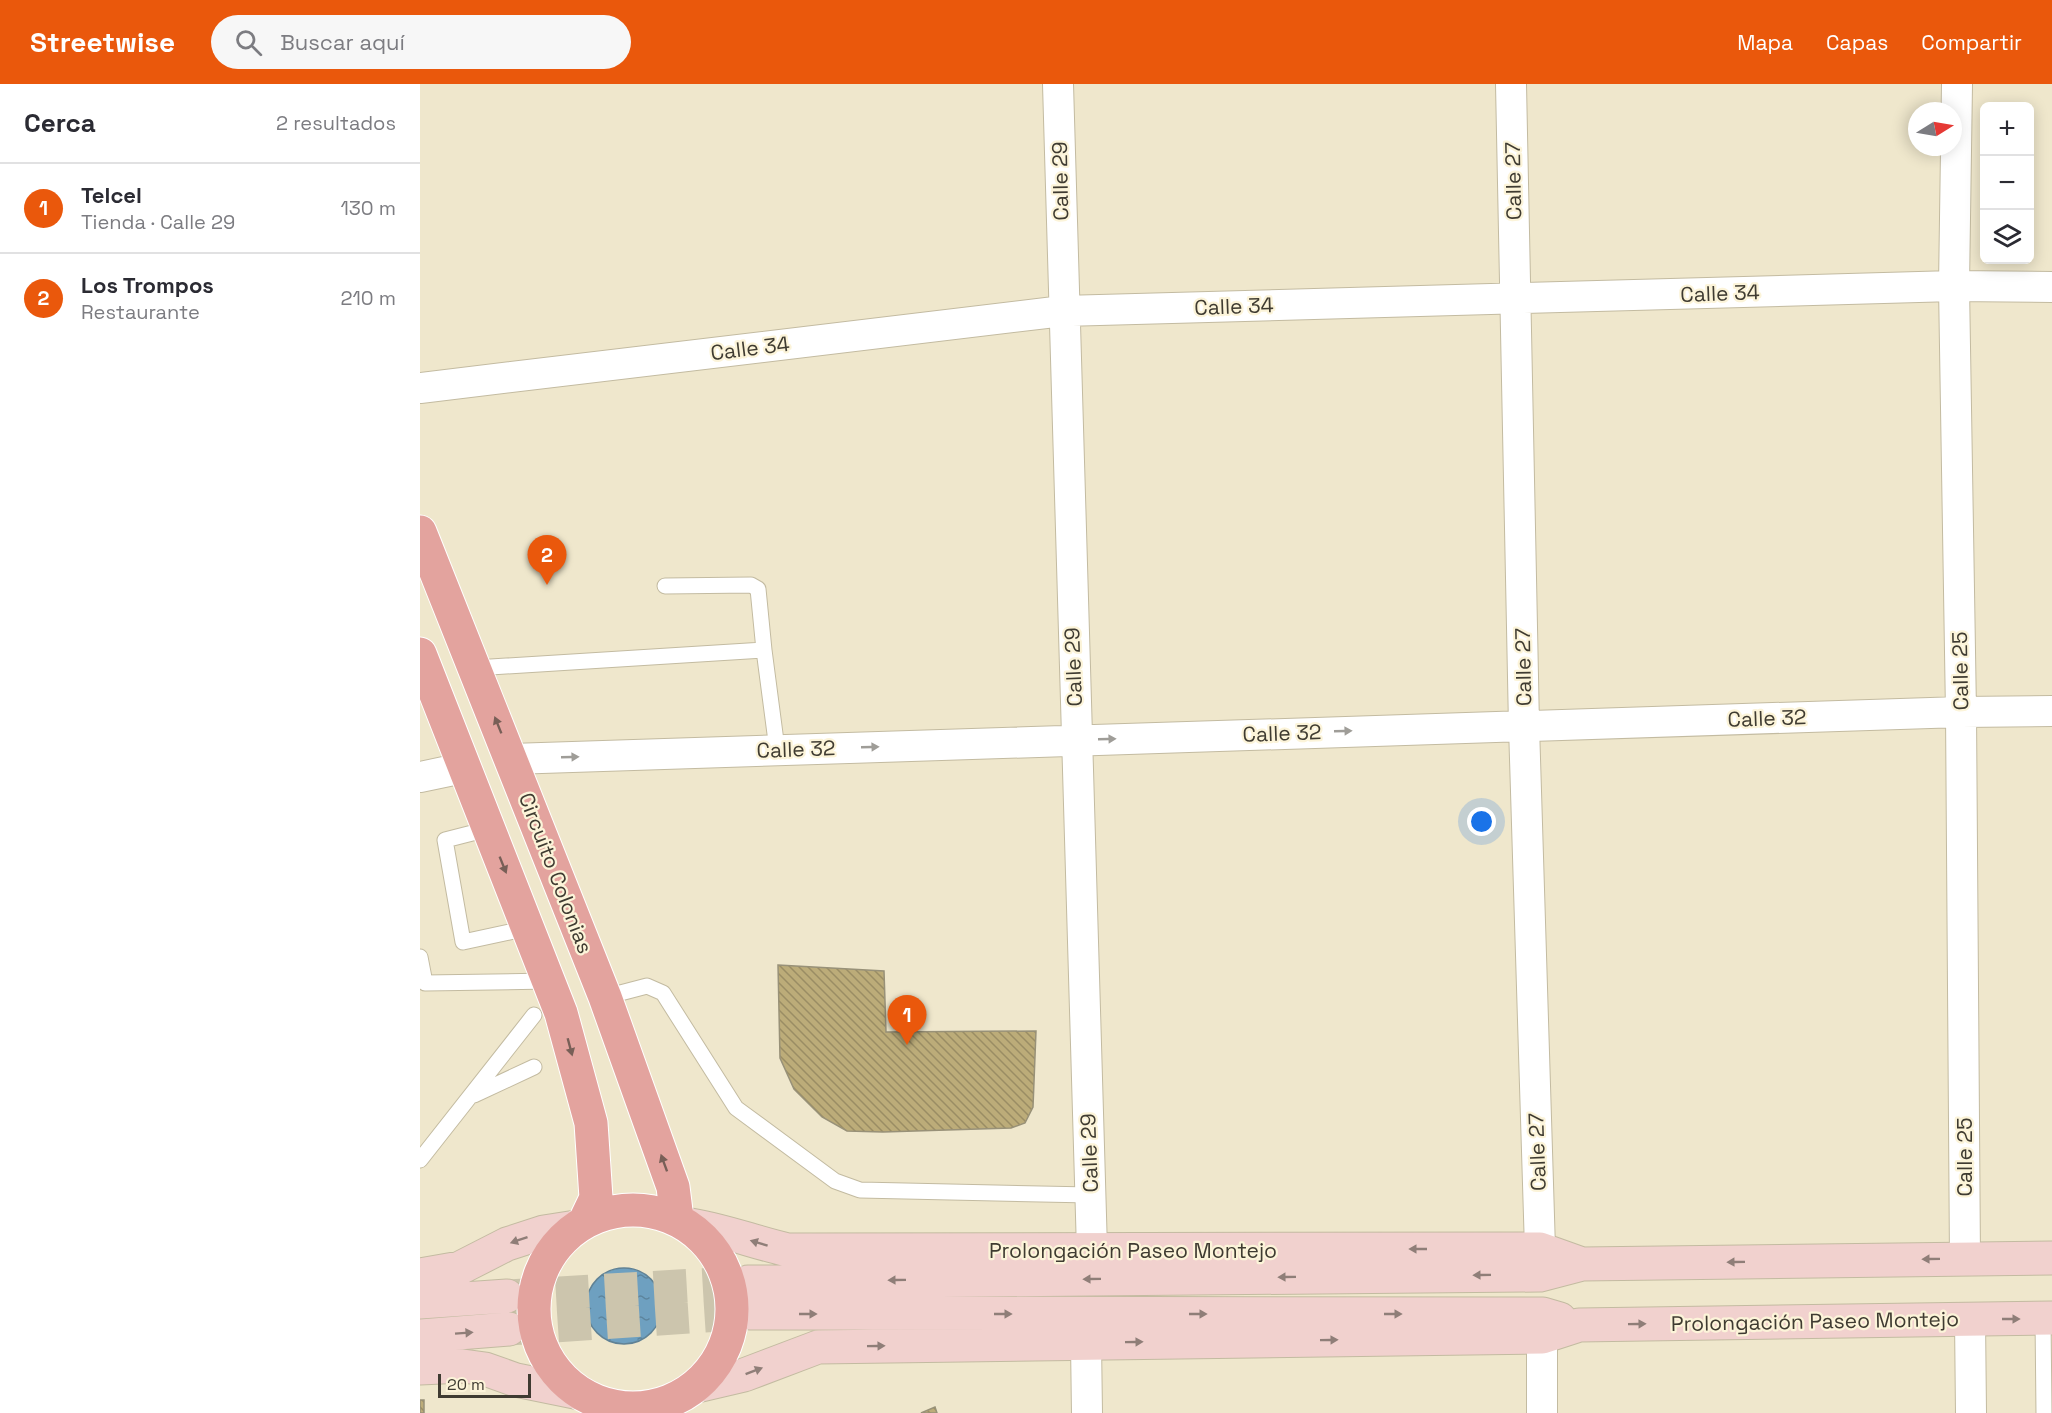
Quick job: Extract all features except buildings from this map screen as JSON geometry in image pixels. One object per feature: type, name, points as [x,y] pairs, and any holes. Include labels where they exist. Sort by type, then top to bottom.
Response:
[{"type":"main road","name":"Circuito Colonias","points":[[420,532],[605,997],[673,1187],[681,1221]]},
{"type":"main road","points":[[420,654],[561,1013],[591,1123],[596,1198],[580,1224],[556,1246],[541,1270],[534,1297],[534,1325],[543,1352],[558,1375],[585,1401]]},
{"type":"main road","points":[[420,1275],[460,1268],[507,1245],[544,1232],[580,1224],[615,1211],[646,1210],[681,1221],[709,1244],[725,1271],[732,1302],[730,1333],[718,1362],[688,1398],[654,1407],[619,1408],[585,1401],[485,1369],[463,1366],[420,1368]]},
{"type":"main road","name":"Prolongación Paseo Montejo","points":[[681,1221],[788,1250],[1540,1249],[1582,1264]]},
{"type":"main road","name":"Prolongación Paseo Montejo","points":[[1579,1325],[1543,1314],[749,1298],[1540,1275],[1582,1264],[2052,1258]]},
{"type":"main road","points":[[420,1302],[507,1296]]},
{"type":"main road","name":"Prolongación Paseo Montejo","points":[[688,1398],[818,1347],[1542,1337],[1579,1325],[2048,1318]]},
{"type":"main road","points":[[420,1336],[509,1329]]},
{"type":"street","name":"Calle 29","points":[[1058,84],[1092,1250]]},
{"type":"street","name":"Calle 27","points":[[1511,84],[1524,726],[1540,1249]]},
{"type":"street","name":"Calle 25","points":[[1957,84],[1954,286],[1961,712],[1965,1259]]},
{"type":"street","name":"Calle 34","points":[[420,387],[1063,310],[1954,286],[2052,287]]},
{"type":"street","name":"Calle 32","points":[[511,759],[1961,712],[2052,711]]},
{"type":"street","points":[[420,777],[463,768]]},
{"type":"street","points":[[1970,1319],[1971,1413]]},
{"type":"street","points":[[1542,1337],[1542,1413]]},
{"type":"street","points":[[1086,1343],[1087,1413]]},
{"type":"lane","points":[[664,586],[751,585],[758,589],[777,750]]},
{"type":"lane","points":[[475,668],[764,650]]},
{"type":"lane","points":[[488,829],[445,840],[463,942],[528,927]]},
{"type":"lane","points":[[420,957],[425,982],[549,981]]},
{"type":"lane","points":[[605,997],[647,986],[663,993],[736,1108],[835,1181],[860,1190],[1090,1195]]},
{"type":"lane","points":[[420,1160],[534,1016]]},
{"type":"lane","points":[[470,1096],[534,1067]]},
{"type":"lane","points":[[2044,1413],[2048,1318]]},
{"type":"water","points":[[624,1268],[638,1271],[651,1279],[659,1292],[662,1306],[659,1320],[651,1333],[638,1341],[624,1344],[610,1341],[597,1333],[589,1320],[586,1306],[589,1292],[597,1279],[610,1271]]},
{"type":"tunnel","points":[[507,1296],[748,1282]]},
{"type":"tunnel","points":[[509,1329],[750,1313]]},
{"type":"place","name":"Los Trompos","points":[[547,585]]},
{"type":"place","name":"Telcel","points":[[907,1045]]}]
